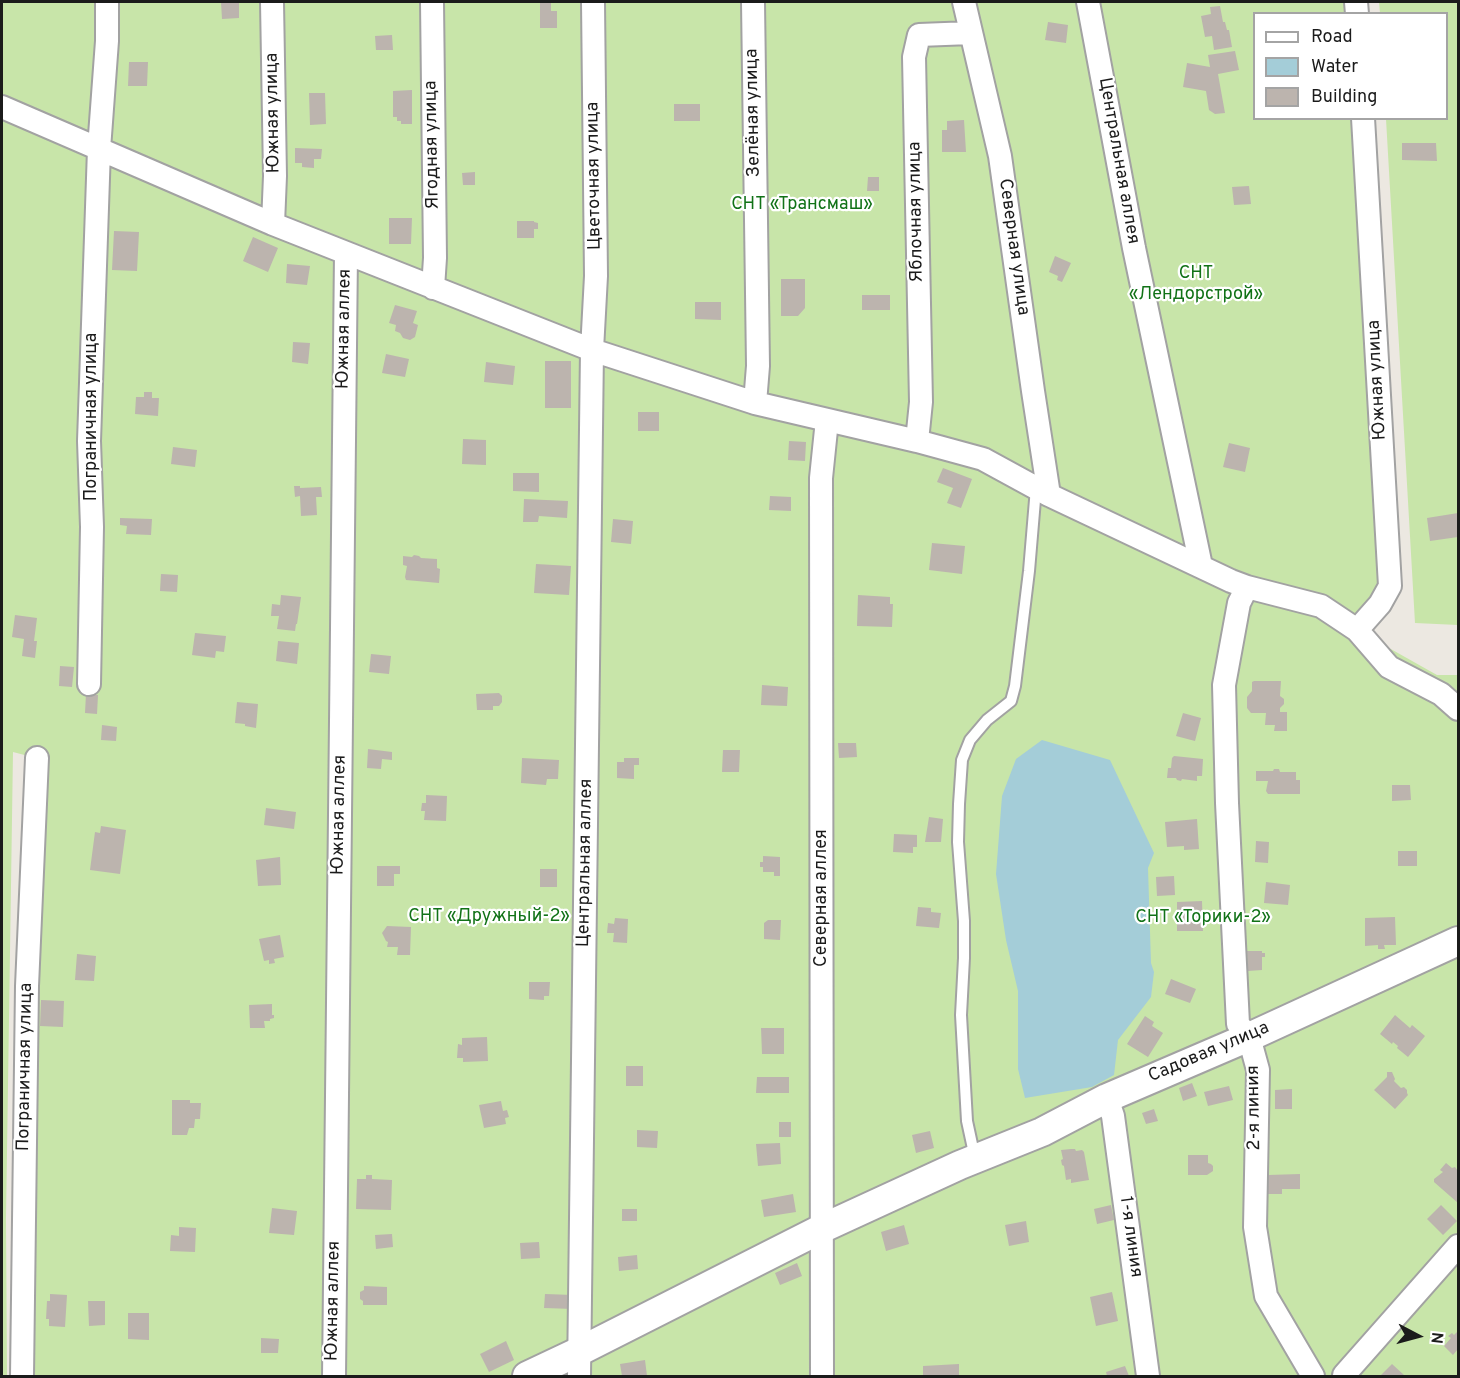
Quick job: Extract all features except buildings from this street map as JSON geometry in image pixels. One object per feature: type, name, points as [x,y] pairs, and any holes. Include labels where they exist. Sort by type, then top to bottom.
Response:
[{"type":"street","name":"Пограничная улица","points":[[89,684],[92,527],[88,441],[107,2]]},
{"type":"street","name":"Южная улица","points":[[272,2],[275,176],[273,224]]},
{"type":"street","name":"Ягодная улица","points":[[432,2],[435,258],[433,288]]},
{"type":"street","name":"Цветочная улица","points":[[592,350],[596,276],[593,2]]},
{"type":"street","name":"Зелёная улица","points":[[753,2],[758,366],[754,403]]},
{"type":"street","name":"Северная улица","points":[[964,2],[1000,156],[1033,391],[1043,492]]},
{"type":"street","name":"Центральная аллея","points":[[1088,2],[1134,248],[1201,566]]},
{"type":"street","name":"Яблочная улица","points":[[917,441],[921,402],[914,57],[919,35],[971,33]]},
{"type":"street","points":[[2,107],[273,224],[592,350],[754,403],[917,441],[983,459],[1043,492],[1247,587],[1321,606],[1357,630],[1389,668],[1450,690],[1458,710]]},
{"type":"street","name":"Южная улица","points":[[1357,630],[1380,604],[1390,586],[1363,120]]},
{"type":"street","name":"Южная аллея","points":[[334,1377],[346,253]]},
{"type":"street","name":"Центральная аллея","points":[[580,1364],[592,350]]},
{"type":"street","name":"Северная аллея","points":[[822,1377],[821,478],[827,420]]},
{"type":"street","name":"2-я линия","points":[[1247,587],[1239,603],[1224,685],[1227,803],[1238,1024],[1249,1037],[1258,1070],[1255,1227],[1266,1296],[1312,1375]]},
{"type":"street","name":"Пограничная улица","points":[[22,1377],[27,986],[37,758]]},
{"type":"street","name":"Садовая улица","points":[[526,1377],[580,1364],[822,1228],[967,1162],[1042,1132],[1107,1098],[1249,1037],[1458,941]]},
{"type":"street","name":"1-я линия","points":[[1107,1098],[1113,1116],[1148,1377]]},
{"type":"street","points":[[1312,1375],[1345,1376],[1458,1246]]},
{"type":"lane","points":[[967,1162],[961,1015],[964,921],[958,832],[962,760],[970,740],[987,720],[1011,701],[1015,686],[1029,571],[1043,492]]},
{"type":"green space","points":[[2,2],[1356,2],[1357,12],[1253,12],[1253,120],[1363,120],[1390,586],[1357,630],[1437,675],[1458,675],[1458,1376],[22,1376],[36,758],[13,752],[6,1218],[7,1376],[2,1376]]},
{"type":"green space","points":[[1379,2],[1458,2],[1458,625],[1415,623],[1386,120],[1448,120],[1448,12],[1380,12]]},
{"type":"water","points":[[1042,740],[1110,760],[1154,853],[1148,868],[1151,963],[1154,972],[1151,997],[1118,1040],[1114,1075],[1092,1087],[1025,1098],[1018,1069],[1018,991],[1006,940],[996,874],[1002,796],[1016,759]]},
{"type":"park label","name":"СНТ «Трансмаш»","points":[[802,205]]},
{"type":"park label","name":"СНТ «Лендорстрой»","points":[[1196,284]]},
{"type":"park label","name":"СНТ «Дружный-2»","points":[[489,917]]},
{"type":"park label","name":"СНТ «Торики-2»","points":[[1203,918]]}]
